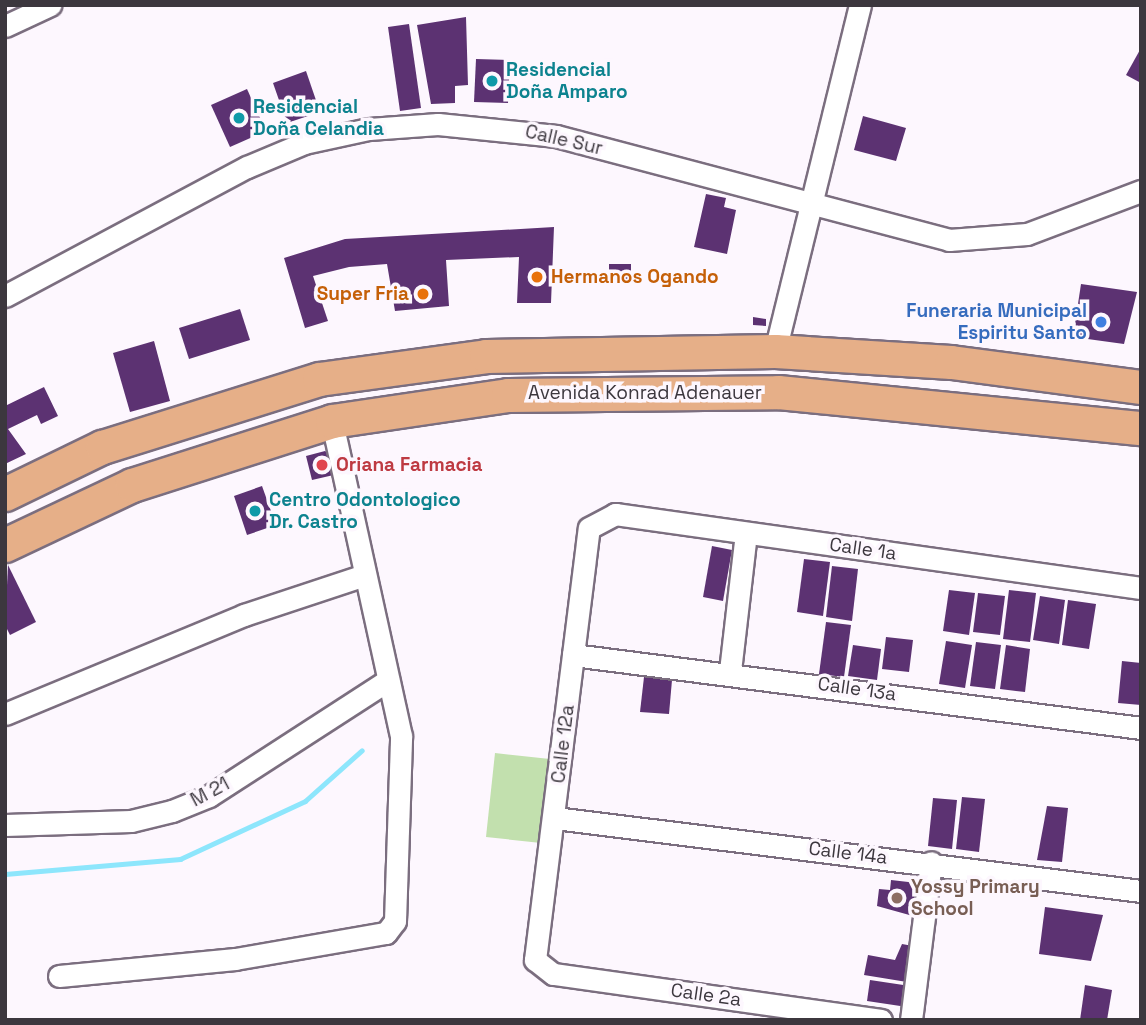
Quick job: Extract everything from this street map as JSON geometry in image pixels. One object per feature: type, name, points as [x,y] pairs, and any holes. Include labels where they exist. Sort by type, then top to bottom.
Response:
[{"type":"main road","name":"Avenida Konrad Adenauer","points":[[5,494],[70,460],[319,379],[486,356],[775,351],[951,362],[1141,387]]},
{"type":"main road","name":"Avenida Konrad Adenauer","points":[[5,545],[90,502],[332,421],[508,395],[635,389],[949,405],[1141,428]]},
{"type":"main road","points":[[70,460],[90,502]]},
{"type":"street","points":[[5,26],[50,5]]},
{"type":"street","points":[[775,351],[860,5]]},
{"type":"street","name":"Calle Sur","points":[[5,296],[247,167],[304,143],[369,129],[499,126],[949,240],[988,242],[1141,191]]},
{"type":"street","points":[[59,976],[235,959],[386,933],[395,921],[403,765],[388,680],[332,421]]},
{"type":"street","name":"Calle 1a","points":[[589,528],[615,514],[1141,588]]},
{"type":"street","name":"Calle 12a","points":[[535,960],[555,818],[589,528]]},
{"type":"street","points":[[730,671],[746,533]]},
{"type":"street","points":[[5,714],[244,615],[365,575]]},
{"type":"street","name":"Calle 13a","points":[[573,655],[730,671],[1141,729]]},
{"type":"street","name":"M 21","points":[[5,825],[131,821],[172,811],[209,796],[388,680]]},
{"type":"street","name":"Calle 14a","points":[[555,818],[931,862],[1141,891]]},
{"type":"street","points":[[911,1020],[931,862]]},
{"type":"street","name":"Calle 2a","points":[[535,960],[553,974],[881,1020]]},
{"type":"green space","points":[[495,753],[550,759],[541,843],[486,837]]},
{"type":"building","points":[[466,17],[468,85],[455,86],[455,103],[431,104],[417,25]]},
{"type":"building","points":[[409,24],[421,108],[400,111],[388,27]]},
{"type":"building","points":[[1141,48],[1141,83],[1126,75]]},
{"type":"building","name":"Residencial Doña Amparo","points":[[476,59],[510,60],[508,103],[474,102]]},
{"type":"building","points":[[306,71],[320,112],[287,123],[273,83]]},
{"type":"building","name":"Residencial Doña Celandia","points":[[247,89],[266,131],[230,147],[211,105]]},
{"type":"building","points":[[863,116],[906,128],[896,161],[854,150]]},
{"type":"building","points":[[706,194],[726,198],[724,207],[736,210],[727,254],[694,247]]},
{"type":"building","points":[[554,227],[551,303],[517,303],[519,257],[446,260],[449,306],[395,311],[387,264],[349,267],[313,276],[328,321],[305,328],[284,258],[345,239]]},
{"type":"building","points":[[609,264],[631,264],[631,280],[609,279]]},
{"type":"building","name":"Funeraria Municipal Espiritu Santo","points":[[1081,284],[1137,292],[1124,344],[1073,337]]},
{"type":"building","points":[[240,309],[250,340],[189,359],[179,328]]},
{"type":"building","points":[[753,317],[766,319],[766,326],[753,325]]},
{"type":"building","points":[[154,341],[170,401],[130,412],[113,353]]},
{"type":"building","points":[[44,387],[58,416],[41,424],[37,415],[8,429],[26,454],[5,464],[5,406]]},
{"type":"building","name":"Oriana Farmacia","points":[[325,451],[335,457],[338,474],[312,480],[306,456]]},
{"type":"building","name":"Centro Odontologico Dr. Castro","points":[[262,486],[276,525],[247,535],[234,496]]},
{"type":"building","points":[[712,546],[732,550],[723,601],[703,597]]},
{"type":"building","points":[[804,559],[830,562],[823,616],[797,612]]},
{"type":"building","points":[[8,565],[36,622],[10,635],[5,625]]},
{"type":"building","points":[[832,566],[858,569],[852,621],[826,617]]},
{"type":"building","points":[[949,590],[975,593],[969,635],[943,631]]},
{"type":"building","points":[[1009,590],[1036,593],[1030,642],[1003,639]]},
{"type":"building","points":[[978,593],[1005,596],[1000,635],[973,632]]},
{"type":"building","points":[[1040,596],[1065,600],[1059,644],[1033,640]]},
{"type":"building","points":[[1068,600],[1096,604],[1089,649],[1062,645]]},
{"type":"building","points":[[826,622],[851,625],[844,677],[819,674]]},
{"type":"building","points":[[886,637],[913,640],[909,672],[882,669]]},
{"type":"building","points":[[946,641],[972,645],[965,688],[939,684]]},
{"type":"building","points":[[976,642],[1001,645],[995,689],[970,686]]},
{"type":"building","points":[[853,645],[881,649],[877,680],[848,676]]},
{"type":"building","points":[[1006,645],[1030,649],[1025,692],[1000,689]]},
{"type":"building","points":[[1122,661],[1141,663],[1141,705],[1118,703]]},
{"type":"building","points":[[644,677],[672,680],[669,714],[640,712]]},
{"type":"building","points":[[962,797],[985,799],[979,852],[956,849]]},
{"type":"building","points":[[933,798],[957,800],[952,849],[928,846]]},
{"type":"building","points":[[1047,806],[1068,808],[1062,862],[1037,860]]},
{"type":"building","name":"Yossy Primary School","points":[[891,880],[917,883],[913,916],[877,906],[879,889],[890,890]]},
{"type":"building","points":[[1045,907],[1103,915],[1091,961],[1039,954]]},
{"type":"building","points":[[902,944],[913,946],[907,982],[864,975],[868,955],[895,960]]},
{"type":"building","points":[[870,980],[910,986],[907,1007],[867,1001]]},
{"type":"building","points":[[1085,985],[1112,990],[1107,1020],[1080,1020]]},
{"type":"waterway","points":[[5,874],[180,859],[305,801],[362,750]]},
{"type":"place","name":"Residencial Doña Amparo","points":[[492,81]]},
{"type":"place","name":"Residencial Doña Celandia","points":[[239,118]]},
{"type":"place","name":"Hermanos Ogando","points":[[537,277]]},
{"type":"place","name":"Super Fria","points":[[423,294]]},
{"type":"place","name":"Funeraria Municipal Espiritu Santo","points":[[1101,322]]},
{"type":"place","name":"Oriana Farmacia","points":[[322,465]]},
{"type":"place","name":"Centro Odontologico Dr. Castro","points":[[255,511]]},
{"type":"place","name":"Yossy Primary School","points":[[897,898]]}]
